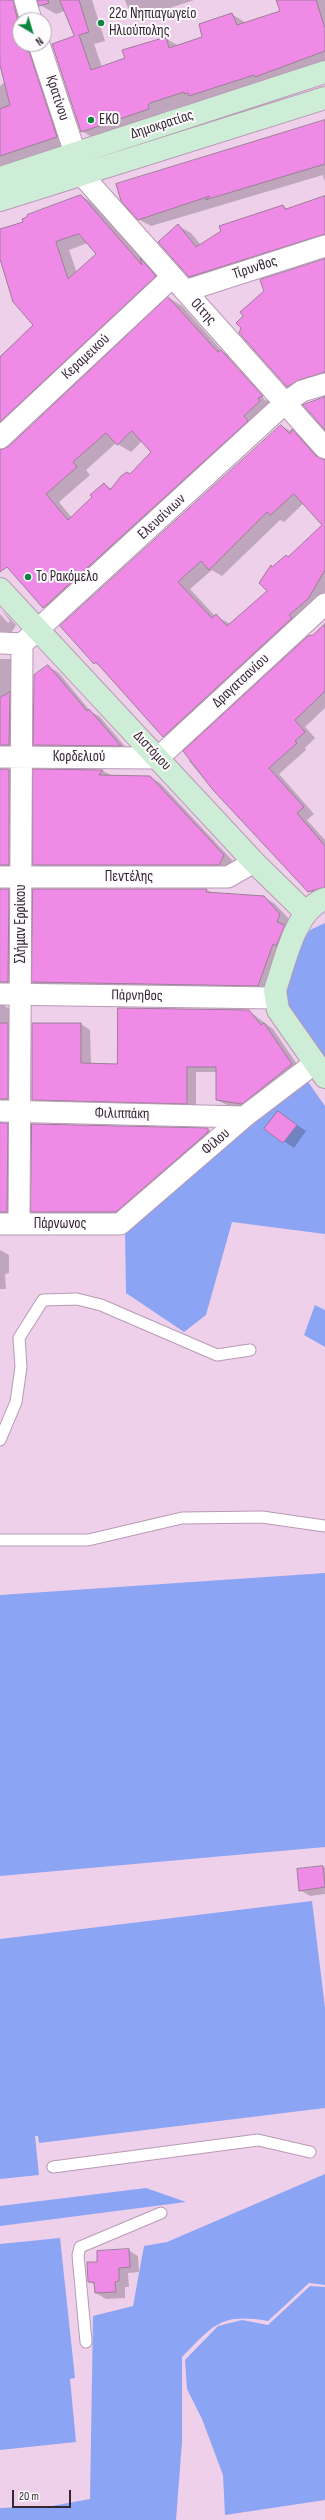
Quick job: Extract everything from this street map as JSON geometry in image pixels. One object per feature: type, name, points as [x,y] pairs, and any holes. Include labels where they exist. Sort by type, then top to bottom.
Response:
[{"type":"street","points":[[25,0],[29,12]]},
{"type":"street","name":"Κρατίνου","points":[[42,52],[75,153]]},
{"type":"street","name":"Δημοκρατίας","points":[[0,178],[325,72]]},
{"type":"street","name":"Δημοκρατίας","points":[[0,200],[325,98]]},
{"type":"street","name":"Οίτης","points":[[82,175],[325,448]]},
{"type":"street","name":"Τίρυνθος","points":[[179,284],[325,246]]},
{"type":"street","name":"Κεραµεικού","points":[[0,438],[179,284]]},
{"type":"street","name":"Ελευσίνιων","points":[[30,637],[285,403],[302,392],[325,384]]},
{"type":"street","name":"Διστόμου","points":[[0,589],[30,637],[158,758],[254,862],[305,912]]},
{"type":"street","name":"Δραγατσανίου","points":[[158,758],[325,604]]},
{"type":"street","points":[[0,643],[30,637]]},
{"type":"street","name":"Σλήμαν Ερρίκου","points":[[9,1224],[10,994],[21,877],[22,757],[30,637]]},
{"type":"street","name":"Κορδελιού","points":[[0,757],[158,758]]},
{"type":"street","name":"Πεντέλης","points":[[0,877],[228,876],[254,862]]},
{"type":"street","points":[[320,1070],[278,1010],[274,998],[274,990],[299,921],[305,912],[325,899]]},
{"type":"street","name":"Πάρνηθος","points":[[10,994],[274,998]]},
{"type":"street","name":"Φίλου","points":[[120,1224],[244,1117],[320,1070]]},
{"type":"street","name":"Φιλιππάκη","points":[[10,1111],[244,1117]]},
{"type":"street","name":"Πάρνωνος","points":[[9,1224],[120,1224]]},
{"type":"lane","points":[[0,1440],[16,1402],[21,1367],[19,1338],[43,1300],[77,1299],[102,1305],[217,1355],[250,1350]]},
{"type":"lane","points":[[0,1540],[88,1540],[182,1518],[262,1517],[325,1526]]},
{"type":"lane","points":[[53,2167],[258,2140],[310,2152]]},
{"type":"lane","points":[[86,2342],[78,2255],[80,2247],[87,2243],[124,2230],[161,2213]]},
{"type":"shaded area","points":[[325,923],[325,1068],[286,1008],[286,990],[297,949],[310,930]]},
{"type":"shaded area","points":[[306,1079],[325,1106],[325,1234],[232,1222],[206,1315],[184,1332],[126,1293],[125,1231],[172,1189]]},
{"type":"shaded area","points":[[315,1305],[325,1310],[325,1347],[304,1335]]},
{"type":"shaded area","points":[[325,1573],[325,1847],[0,1876],[0,1595]]},
{"type":"shaded area","points":[[312,1901],[325,2008],[325,2108],[39,2143],[38,2136],[35,2136],[39,2175],[0,2179],[0,1939]]},
{"type":"shaded area","points":[[325,2174],[325,2285],[309,2283],[268,2321],[239,2319],[228,2320],[219,2324],[202,2337],[182,2357],[182,2442],[176,2520],[0,2520],[0,2508],[52,2506],[90,2499],[93,2316],[133,2306],[144,2246],[167,2242]]},
{"type":"shaded area","points":[[146,2188],[186,2202],[0,2226],[0,2206]]},
{"type":"shaded area","points":[[60,2238],[75,2378],[70,2379],[76,2442],[0,2450],[0,2244]]},
{"type":"shaded area","points":[[310,2286],[325,2287],[325,2500],[225,2515],[223,2475],[202,2419],[187,2389],[185,2360],[218,2326],[242,2320],[268,2325]]},
{"type":"building","points":[[0,0],[13,0],[16,12],[12,12],[12,52],[29,52],[57,137],[0,156],[0,109],[10,105],[0,65]]},
{"type":"building","points":[[38,0],[48,0],[49,3],[39,6]]},
{"type":"building","points":[[60,0],[79,0],[89,32],[79,35],[91,70],[125,58],[122,50],[166,37],[169,48],[202,37],[199,24],[232,13],[237,25],[280,11],[276,0],[316,0],[325,28],[325,51],[255,77],[254,75],[189,96],[188,93],[184,94],[184,92],[150,103],[148,105],[149,109],[81,132],[52,44],[74,36]]},
{"type":"building","points":[[325,120],[325,164],[205,200],[210,196],[138,220],[121,201],[116,184]]},
{"type":"building","points":[[81,195],[142,265],[140,258],[156,276],[0,422],[0,357],[33,325],[13,302],[0,259],[0,229],[23,222],[22,219],[27,217],[27,215]],"holes":[[[79,234],[96,254],[68,279],[56,242]]]},
{"type":"building","points":[[325,196],[325,234],[189,277],[158,242],[178,224],[196,247],[221,231],[219,226],[283,205],[285,209]]},
{"type":"building","points":[[325,259],[325,372],[299,380],[287,387],[239,333],[241,328],[236,323],[243,316],[240,312],[264,291],[260,280]]},
{"type":"building","points":[[168,297],[218,352],[221,350],[263,396],[258,398],[260,401],[244,416],[248,421],[43,608],[7,567],[0,572],[0,450],[8,447]],"holes":[[[132,431],[151,452],[130,474],[127,472],[121,476],[110,490],[104,483],[90,495],[92,497],[68,520],[46,494],[77,467],[73,462],[106,433],[117,445]]]},
{"type":"building","points":[[325,397],[325,430],[303,405]]},
{"type":"building","points":[[281,425],[290,434],[292,429],[316,456],[325,460],[325,570],[308,599],[289,615],[292,618],[163,737],[96,662],[94,664],[60,626]],"holes":[[[294,494],[322,525],[288,557],[286,555],[272,567],[271,565],[259,583],[267,591],[227,626],[216,614],[212,618],[178,582],[201,561],[209,570],[267,512],[270,515]]]},
{"type":"building","points":[[325,624],[325,691],[295,720],[305,732],[295,741],[297,743],[269,768],[304,807],[297,813],[325,846],[325,887],[308,892],[213,790],[183,751],[308,636],[313,635]]},
{"type":"building","points":[[48,665],[87,711],[89,709],[121,746],[33,745],[34,675]]},
{"type":"building","points":[[10,692],[9,745],[0,745],[0,698]]},
{"type":"building","points":[[0,769],[9,769],[9,865],[0,865]]},
{"type":"building","points":[[33,769],[103,770],[99,775],[150,776],[224,855],[219,865],[33,865]]},
{"type":"building","points":[[0,889],[9,889],[8,982],[0,982]]},
{"type":"building","points":[[33,889],[207,889],[206,892],[264,896],[280,914],[277,922],[285,925],[276,946],[273,944],[258,986],[32,982]]},
{"type":"building","points":[[118,1008],[249,1010],[261,1025],[264,1023],[292,1064],[242,1104],[216,1100],[216,1067],[187,1067],[187,1104],[32,1100],[32,1023],[81,1023],[81,1063],[117,1064]]},
{"type":"building","points":[[0,1023],[8,1023],[8,1099],[0,1099]]},
{"type":"building","points":[[278,1111],[297,1125],[283,1143],[264,1129]]},
{"type":"building","points":[[0,1123],[8,1123],[7,1212],[0,1212]]},
{"type":"building","points":[[32,1124],[208,1128],[208,1132],[116,1212],[31,1212]]},
{"type":"building","points":[[323,1866],[325,1887],[299,1891],[297,1869]]},
{"type":"building","points":[[129,2249],[130,2267],[119,2268],[119,2281],[115,2282],[116,2292],[95,2293],[94,2282],[88,2282],[87,2262],[97,2262],[97,2251]]},
{"type":"place","name":"22ο Νηπιαγωγείο Ηλιούπολης","points":[[101,23]]},
{"type":"place","name":"EKO","points":[[91,120]]},
{"type":"place","name":"Το Ρακόμελο","points":[[28,577]]}]
